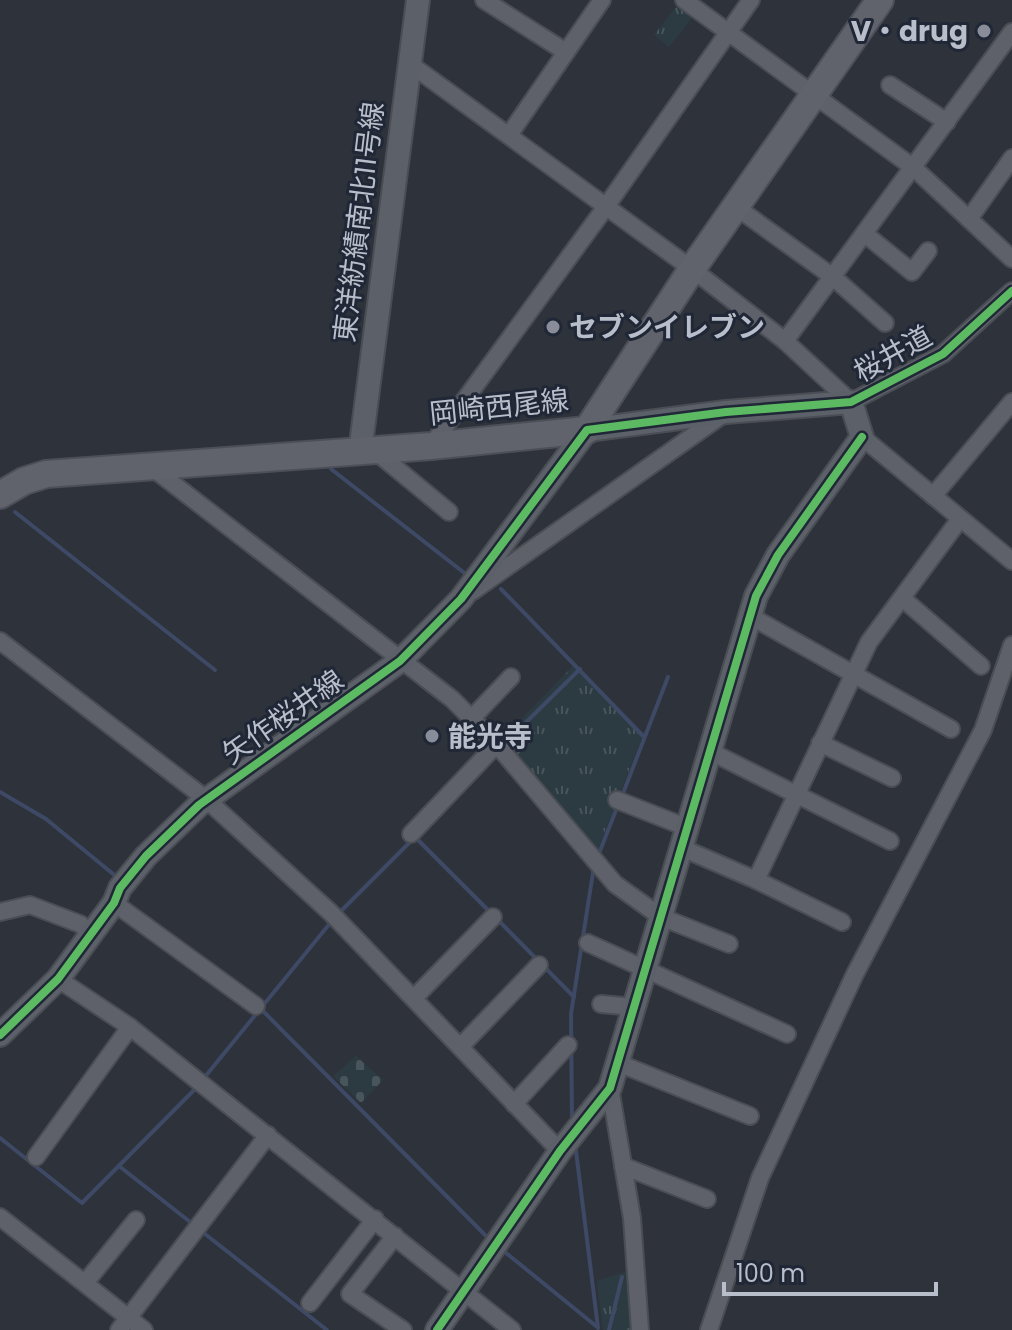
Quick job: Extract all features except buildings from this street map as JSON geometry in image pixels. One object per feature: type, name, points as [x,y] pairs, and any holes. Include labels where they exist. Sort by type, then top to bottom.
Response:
[{"type":"main road","name":"岡崎西尾線","points":[[0,495],[24,481],[46,474],[431,446],[587,430],[692,269],[880,0]]},
{"type":"street","name":"東洋紡績南北11号線","points":[[367,451],[418,0]]},
{"type":"street","points":[[484,0],[566,52]]},
{"type":"street","points":[[509,135],[601,0]]},
{"type":"street","points":[[684,0],[914,168],[1012,259]]},
{"type":"street","points":[[431,446],[605,208],[751,0]]},
{"type":"street","points":[[785,341],[1012,32]]},
{"type":"street","points":[[410,64],[692,269],[785,341],[851,402],[862,437],[960,519],[1009,554]]},
{"type":"street","points":[[890,85],[947,122]]},
{"type":"street","points":[[969,219],[1012,158]]},
{"type":"street","points":[[736,207],[833,277],[885,323]]},
{"type":"street","points":[[865,234],[912,272],[928,251]]},
{"type":"street","name":"桜井道","points":[[587,430],[726,412],[851,402],[943,354],[1012,291]]},
{"type":"street","points":[[933,496],[1012,402]]},
{"type":"street","points":[[461,599],[726,412]]},
{"type":"street","name":"矢作桜井線","points":[[0,1035],[58,979],[114,903],[120,888],[146,856],[206,799],[400,661],[461,599],[587,430]]},
{"type":"street","points":[[437,1330],[560,1151],[610,1088],[756,596],[778,555],[862,437]]},
{"type":"street","points":[[367,451],[449,512]]},
{"type":"street","points":[[149,465],[452,699],[496,745],[615,884],[661,917],[729,944]]},
{"type":"street","points":[[756,880],[869,642],[960,519]]},
{"type":"street","points":[[902,598],[981,666]]},
{"type":"street","points":[[750,616],[951,729]]},
{"type":"street","points":[[0,641],[206,799],[331,913],[560,1151]]},
{"type":"street","points":[[709,1330],[760,1178],[855,974],[983,730],[1012,645]]},
{"type":"street","points":[[472,718],[511,677]]},
{"type":"street","points":[[820,743],[892,778]]},
{"type":"street","points":[[411,834],[496,745]]},
{"type":"street","points":[[711,752],[890,841]]},
{"type":"street","points":[[617,800],[756,880],[842,922]]},
{"type":"street","points":[[114,903],[256,1006]]},
{"type":"street","points":[[0,912],[30,905],[80,924],[92,933]]},
{"type":"street","points":[[414,998],[493,917]]},
{"type":"street","points":[[588,943],[787,1034]]},
{"type":"street","points":[[460,1047],[539,965]]},
{"type":"street","points":[[58,979],[130,1027],[512,1330]]},
{"type":"street","points":[[601,1004],[634,1007]]},
{"type":"street","points":[[36,1157],[130,1027]]},
{"type":"street","points":[[514,1104],[568,1045]]},
{"type":"street","points":[[618,1063],[750,1116]]},
{"type":"street","points":[[610,1088],[632,1218],[640,1330]]},
{"type":"street","points":[[124,1324],[268,1135]]},
{"type":"street","points":[[623,1166],[707,1199]]},
{"type":"street","points":[[0,1217],[85,1283],[124,1324],[144,1330]]},
{"type":"street","points":[[310,1303],[375,1219]]},
{"type":"street","points":[[85,1283],[136,1220]]},
{"type":"street","points":[[395,1236],[350,1294],[403,1330]]},
{"type":"green space","points":[[679,3],[694,15],[669,47],[654,35]]},
{"type":"green space","points":[[575,664],[642,737],[594,859],[496,745]]},
{"type":"green space","points":[[356,1056],[383,1080],[361,1103],[333,1076]]},
{"type":"green space","points":[[631,1270],[637,1330],[603,1330],[597,1281]]},
{"type":"waterway","points":[[331,469],[467,575]]},
{"type":"waterway","points":[[15,512],[215,670]]},
{"type":"waterway","points":[[501,589],[644,737]]},
{"type":"waterway","points":[[502,746],[580,669]]},
{"type":"waterway","points":[[622,796],[668,677]]},
{"type":"waterway","points":[[0,792],[46,819],[118,878]]},
{"type":"waterway","points":[[598,856],[618,805]]},
{"type":"waterway","points":[[337,915],[415,837],[491,913]]},
{"type":"waterway","points":[[572,1123],[571,1014],[594,866]]},
{"type":"waterway","points":[[498,920],[574,997]]},
{"type":"waterway","points":[[204,1078],[331,922]]},
{"type":"waterway","points":[[260,1008],[490,1240]]},
{"type":"waterway","points":[[0,1138],[82,1203],[197,1087]]},
{"type":"waterway","points":[[575,1143],[598,1328]]},
{"type":"waterway","points":[[119,1166],[194,1225]]},
{"type":"waterway","points":[[200,1230],[327,1330]]},
{"type":"waterway","points":[[500,1248],[596,1326]]},
{"type":"waterway","points":[[609,1330],[622,1277]]},
{"type":"cycle path","points":[[0,1035],[58,979],[114,903],[120,888],[146,856],[199,805],[400,661],[461,599],[587,430],[726,412],[851,402],[943,354],[1012,291]]},
{"type":"cycle path","points":[[437,1330],[560,1151],[610,1088],[756,596],[778,555],[862,437]]},
{"type":"place","name":"V・drug","points":[[984,31]]},
{"type":"place","name":"セブンイレブン","points":[[553,327]]},
{"type":"place","name":"能光寺","points":[[432,736]]}]
